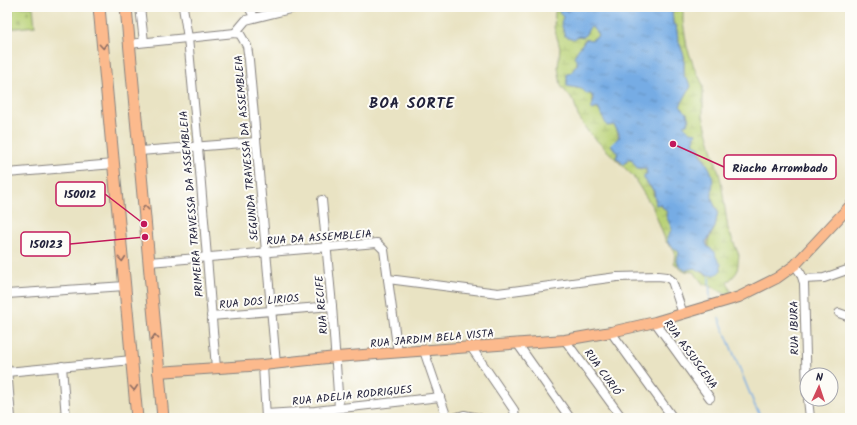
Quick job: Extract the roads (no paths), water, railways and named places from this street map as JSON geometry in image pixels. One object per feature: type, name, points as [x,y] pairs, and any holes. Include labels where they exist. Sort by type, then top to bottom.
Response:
[{"type":"highway","points":[[99,7],[137,418]]},
{"type":"highway","points":[[126,7],[163,418]]},
{"type":"main road","name":"RUA JARDIM BELA VISTA","points":[[158,372],[276,364],[336,357],[565,340],[655,322],[705,308],[755,290],[777,278],[795,265],[850,206]]},
{"type":"street","points":[[140,7],[144,42]]},
{"type":"street","name":"PRIMEIRA TRAVESSA DA ASSEMBLEIA","points":[[183,7],[188,38],[198,147],[216,368]]},
{"type":"street","points":[[249,7],[254,17]]},
{"type":"street","points":[[129,44],[235,33],[241,23],[254,17],[298,7]]},
{"type":"street","name":"SEGUNDA TRAVESSA DA ASSEMBLEIA","points":[[235,33],[242,36],[247,46],[276,364]]},
{"type":"street","points":[[140,151],[256,142]]},
{"type":"street","points":[[7,173],[114,164]]},
{"type":"street","name":"RUA RECIFE","points":[[322,200],[332,306],[339,408]]},
{"type":"street","name":"RUA DA ASSEMBLEIA","points":[[149,262],[370,243],[380,245],[384,250],[398,353]]},
{"type":"street","name":"RUA IBURA","points":[[795,265],[803,279],[806,367]]},
{"type":"street","points":[[803,279],[824,278],[850,269]]},
{"type":"street","points":[[388,279],[498,293],[603,278],[664,276],[672,281],[683,314]]},
{"type":"street","points":[[7,294],[125,286]]},
{"type":"street","name":"RUA DOS LIRIOS","points":[[212,316],[332,306]]},
{"type":"street","points":[[839,313],[850,317]]},
{"type":"street","name":"RUA ASSUSCENA","points":[[655,322],[710,398]]},
{"type":"street","points":[[611,332],[673,418]]},
{"type":"street","name":"RUA CURIÓ","points":[[565,340],[622,418]]},
{"type":"street","points":[[517,343],[570,418]]},
{"type":"street","points":[[471,347],[514,410],[515,418]]},
{"type":"street","points":[[424,351],[446,418]]},
{"type":"street","points":[[7,372],[132,360]]},
{"type":"street","points":[[263,365],[266,416]]},
{"type":"street","points":[[62,366],[66,418]]},
{"type":"street","points":[[7,368],[11,418]]},
{"type":"street","name":"RUA ADELIA RODRIGUES","points":[[266,416],[316,414],[339,408],[440,397]]},
{"type":"street","points":[[809,407],[810,418]]},
{"type":"street","points":[[454,418],[464,415],[479,418]]},
{"type":"water","points":[[570,7],[672,7],[673,24],[676,25],[678,39],[684,56],[684,76],[691,86],[680,106],[687,113],[689,121],[687,124],[683,125],[690,132],[696,133],[693,143],[699,147],[699,150],[712,175],[712,197],[718,211],[715,227],[706,242],[707,246],[715,252],[716,257],[721,264],[721,270],[715,275],[704,273],[694,268],[686,270],[680,267],[677,261],[679,252],[668,243],[667,238],[672,229],[666,216],[667,212],[660,204],[656,205],[654,191],[644,179],[644,175],[647,174],[646,168],[637,168],[631,159],[628,159],[624,165],[616,157],[618,154],[611,145],[619,137],[619,133],[614,125],[607,126],[598,108],[591,110],[594,99],[591,94],[587,94],[582,89],[567,86],[567,74],[571,73],[578,63],[574,57],[578,50],[587,39],[591,40],[598,36],[598,33],[590,27],[584,37],[578,36],[574,39],[565,36],[561,23],[563,17],[559,12],[561,9],[570,10]]},
{"type":"waterway","points":[[709,275],[710,299]]},
{"type":"waterway","points":[[719,318],[755,406],[762,418]]},
{"type":"place","name":"Riacho Arrombado","points":[[673,144]]},
{"type":"place","name":"150012","points":[[144,224]]},
{"type":"place","name":"150123","points":[[145,237]]},
{"type":"district","name":"BOA SORTE","points":[[412,103]]}]
